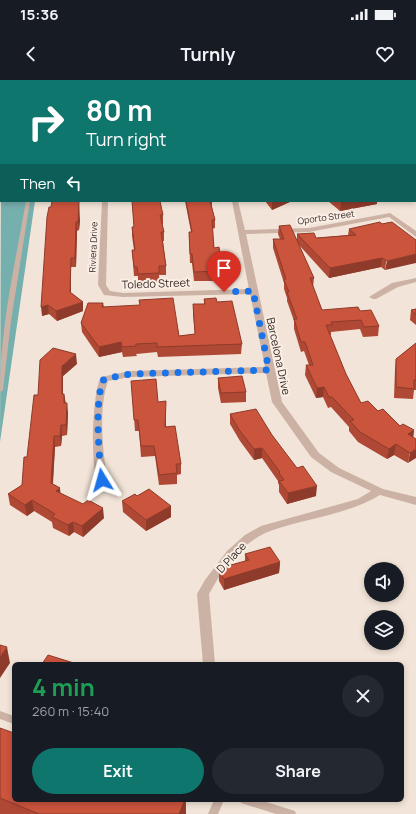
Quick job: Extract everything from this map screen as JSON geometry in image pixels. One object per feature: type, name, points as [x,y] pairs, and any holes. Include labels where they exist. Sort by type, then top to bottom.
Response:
[{"type":"street","name":"Riviera Drive","points":[[105,202],[102,285],[103,289],[107,293]]},
{"type":"street","name":"Barcelona Drive","points":[[234,202],[276,402],[314,455],[335,470],[379,491],[416,501]]},
{"type":"street","name":"Oporto Street","points":[[241,232],[309,230],[390,215],[416,235]]},
{"type":"street","points":[[373,297],[395,285],[416,280]]},
{"type":"street","name":"Toledo Street","points":[[107,293],[122,295],[253,291]]},
{"type":"street","points":[[102,480],[98,456],[99,391],[104,379],[130,374],[269,370]]},
{"type":"street","name":"D Place","points":[[209,662],[202,594],[231,554],[249,538],[265,529],[362,501],[379,491]]},
{"type":"lane","points":[[0,390],[8,321],[28,202]]},
{"type":"lane","points":[[0,715],[12,719]]},
{"type":"lane","points":[[213,814],[218,802]]},
{"type":"lane","points":[[252,802],[291,814]]},
{"type":"water","points":[[1,202],[35,202],[0,442]]},
{"type":"building","points":[[52,202],[79,202],[78,222],[76,222],[75,258],[71,258],[70,292],[83,302],[56,311],[48,305],[41,307],[47,217],[49,207],[51,207]]},
{"type":"building","points":[[132,202],[160,202],[163,215],[160,215],[164,232],[161,232],[166,266],[159,266],[159,273],[138,274],[137,267],[134,267],[132,250],[135,250],[132,227],[134,227]]},
{"type":"building","points":[[186,202],[210,202],[215,220],[212,220],[214,248],[219,247],[222,266],[215,266],[216,271],[194,272],[192,254],[190,254],[189,232],[192,232]]},
{"type":"building","points":[[380,222],[382,224],[392,222],[416,240],[416,254],[387,261],[382,258],[330,268],[297,234],[314,233],[316,238],[356,235],[349,229]]},
{"type":"building","points":[[290,225],[314,278],[310,278],[322,310],[358,307],[360,311],[371,310],[379,326],[364,327],[361,320],[331,322],[332,325],[326,325],[346,374],[361,403],[368,401],[378,411],[383,409],[400,426],[403,424],[414,430],[408,434],[416,439],[416,449],[410,453],[396,444],[389,449],[360,432],[350,421],[354,420],[332,397],[329,397],[324,387],[317,388],[306,365],[313,365],[305,342],[301,342],[294,319],[297,319],[287,292],[289,292],[284,280],[286,279],[273,239],[284,239],[279,226]]},
{"type":"building","points":[[173,298],[179,336],[195,334],[193,304],[205,304],[204,299],[216,298],[217,302],[232,301],[242,344],[157,347],[157,343],[136,344],[136,346],[122,347],[121,342],[99,347],[81,323],[88,303],[103,303],[102,307],[140,305],[139,300]]},
{"type":"building","points":[[416,309],[416,315],[411,310]]},
{"type":"building","points":[[416,343],[416,380],[414,380],[414,389],[396,387],[396,359]]},
{"type":"building","points":[[53,348],[76,354],[62,366],[62,394],[64,394],[64,403],[67,403],[66,425],[61,425],[60,436],[54,436],[51,483],[60,488],[56,491],[83,504],[88,500],[103,508],[82,526],[73,522],[68,525],[52,517],[55,514],[32,500],[25,505],[8,494],[22,485],[24,457],[27,457],[34,395],[38,395],[40,360]]},
{"type":"building","points":[[242,376],[246,392],[221,393],[218,378]]},
{"type":"building","points":[[156,379],[158,402],[166,401],[165,427],[175,426],[181,464],[176,464],[177,473],[159,475],[154,446],[141,446],[138,420],[134,420],[131,381]]},
{"type":"building","points":[[256,409],[272,435],[297,468],[303,466],[317,486],[288,493],[279,481],[284,480],[279,473],[280,472],[262,448],[254,449],[240,431],[230,414]]},
{"type":"building","points":[[149,489],[171,506],[146,520],[122,501],[135,494],[137,496]]},
{"type":"building","points":[[270,547],[280,562],[224,579],[219,570],[220,568],[249,560],[245,554]]},
{"type":"building","points":[[0,645],[7,647],[0,657]]},
{"type":"building","points":[[48,655],[71,662],[43,662]]},
{"type":"building","points":[[0,728],[12,732],[12,802],[184,802],[179,814],[39,814],[0,798]]},
{"type":"route","points":[[102,480],[98,456],[99,391],[104,379],[130,374],[269,370],[253,291],[224,292]]}]
